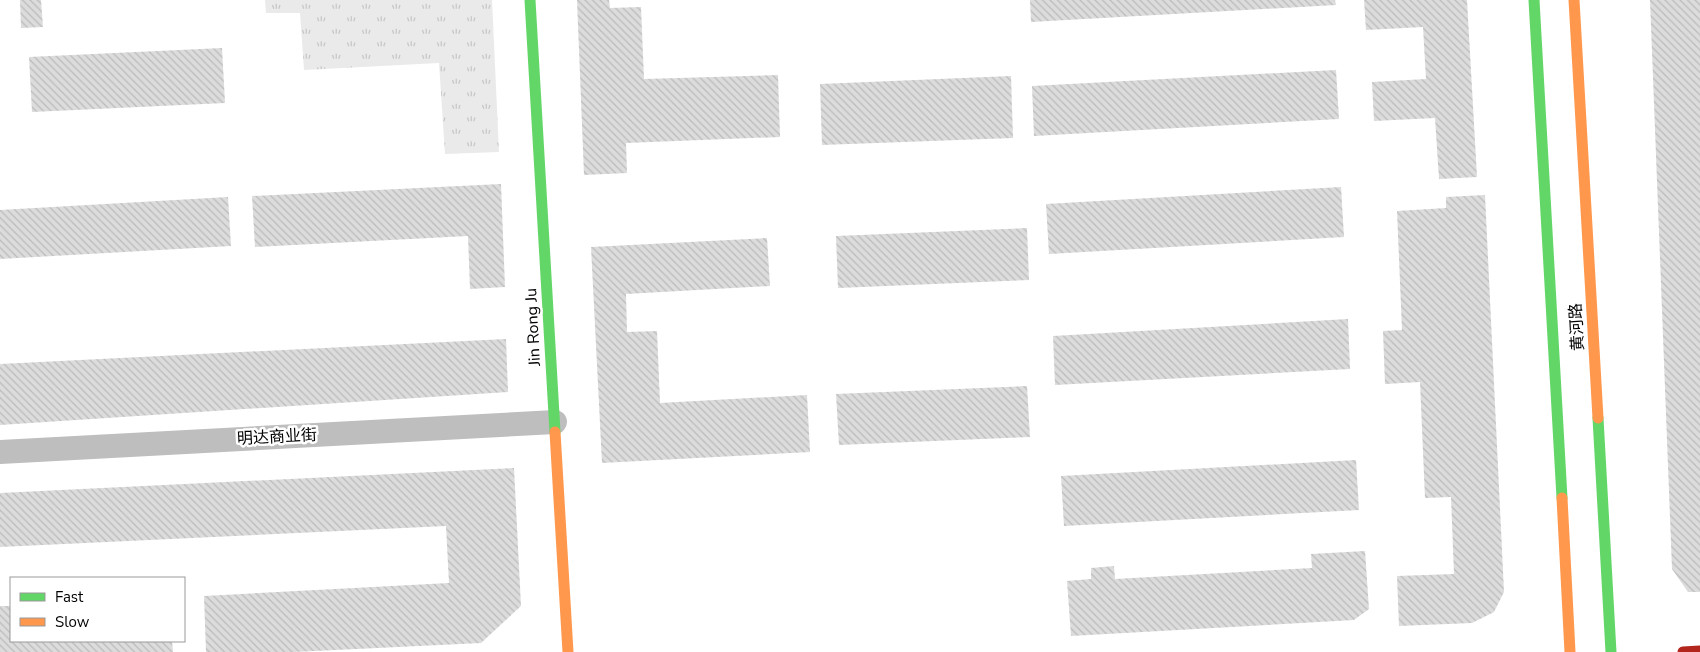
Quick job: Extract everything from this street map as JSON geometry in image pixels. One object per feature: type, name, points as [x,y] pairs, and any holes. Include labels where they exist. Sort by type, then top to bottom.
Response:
[{"type":"main road","name":"Jin Rong Ju","points":[[530,0],[568,652]]},
{"type":"main road","name":"黄河路","points":[[1534,0],[1570,652]]},
{"type":"main road","name":"黄河路","points":[[1574,0],[1611,652]]},
{"type":"main road","points":[[1684,652],[1700,651]]},
{"type":"street","name":"明达商业街","points":[[0,452],[555,422]]},
{"type":"green space","points":[[265,0],[492,0],[499,152],[445,154],[439,63],[304,70],[300,13],[266,13]]},
{"type":"building","points":[[20,0],[41,0],[43,27],[21,28]]},
{"type":"building","points":[[577,0],[609,0],[610,8],[641,7],[644,79],[778,75],[780,137],[626,143],[627,173],[584,175]]},
{"type":"building","points":[[1030,0],[1335,0],[1336,5],[1031,22]]},
{"type":"building","points":[[1364,0],[1467,0],[1477,177],[1439,179],[1435,118],[1374,121],[1372,82],[1426,79],[1423,27],[1366,30]]},
{"type":"building","points":[[1650,0],[1700,0],[1700,592],[1688,592],[1672,569]]},
{"type":"building","points":[[222,48],[225,103],[32,112],[29,57]]},
{"type":"building","points":[[1336,70],[1339,119],[1034,136],[1032,86]]},
{"type":"building","points":[[1011,76],[1013,138],[822,145],[820,84]]},
{"type":"building","points":[[501,184],[505,287],[470,289],[468,236],[255,247],[252,196]]},
{"type":"building","points":[[1341,187],[1344,237],[1049,254],[1046,204]]},
{"type":"building","points":[[1485,195],[1504,592],[1494,612],[1472,623],[1399,626],[1397,576],[1454,574],[1451,497],[1425,498],[1420,382],[1385,384],[1383,331],[1402,330],[1397,211],[1446,208],[1446,197]]},
{"type":"building","points":[[228,197],[231,246],[0,259],[0,210]]},
{"type":"building","points":[[1027,228],[1029,280],[838,288],[836,236]]},
{"type":"building","points":[[767,238],[770,286],[626,294],[627,332],[657,331],[660,403],[807,395],[810,452],[602,463],[591,247]]},
{"type":"building","points":[[1348,319],[1350,369],[1055,385],[1053,336]]},
{"type":"building","points":[[506,339],[508,392],[0,425],[0,364]]},
{"type":"building","points":[[1027,386],[1030,437],[839,445],[836,394]]},
{"type":"building","points":[[1356,460],[1359,510],[1064,526],[1061,476]]},
{"type":"building","points":[[514,468],[521,606],[481,643],[294,652],[206,652],[204,596],[449,583],[446,526],[0,547],[0,493]]},
{"type":"building","points":[[1365,551],[1369,609],[1354,620],[1071,636],[1067,581],[1091,579],[1091,568],[1114,566],[1115,579],[1312,568],[1311,554]]},
{"type":"building","points":[[0,606],[10,606],[10,642],[172,642],[173,652],[0,652]]},
{"type":"traffic: fast","points":[[530,0],[555,432]]},
{"type":"traffic: fast","points":[[1534,0],[1562,498]]},
{"type":"traffic: fast","points":[[1598,418],[1611,652]]},
{"type":"traffic: slow","points":[[1574,0],[1598,418]]},
{"type":"traffic: slow","points":[[555,432],[568,652]]},
{"type":"traffic: slow","points":[[1562,498],[1570,652]]},
{"type":"traffic: jam","points":[[1683,652],[1700,651]]}]
